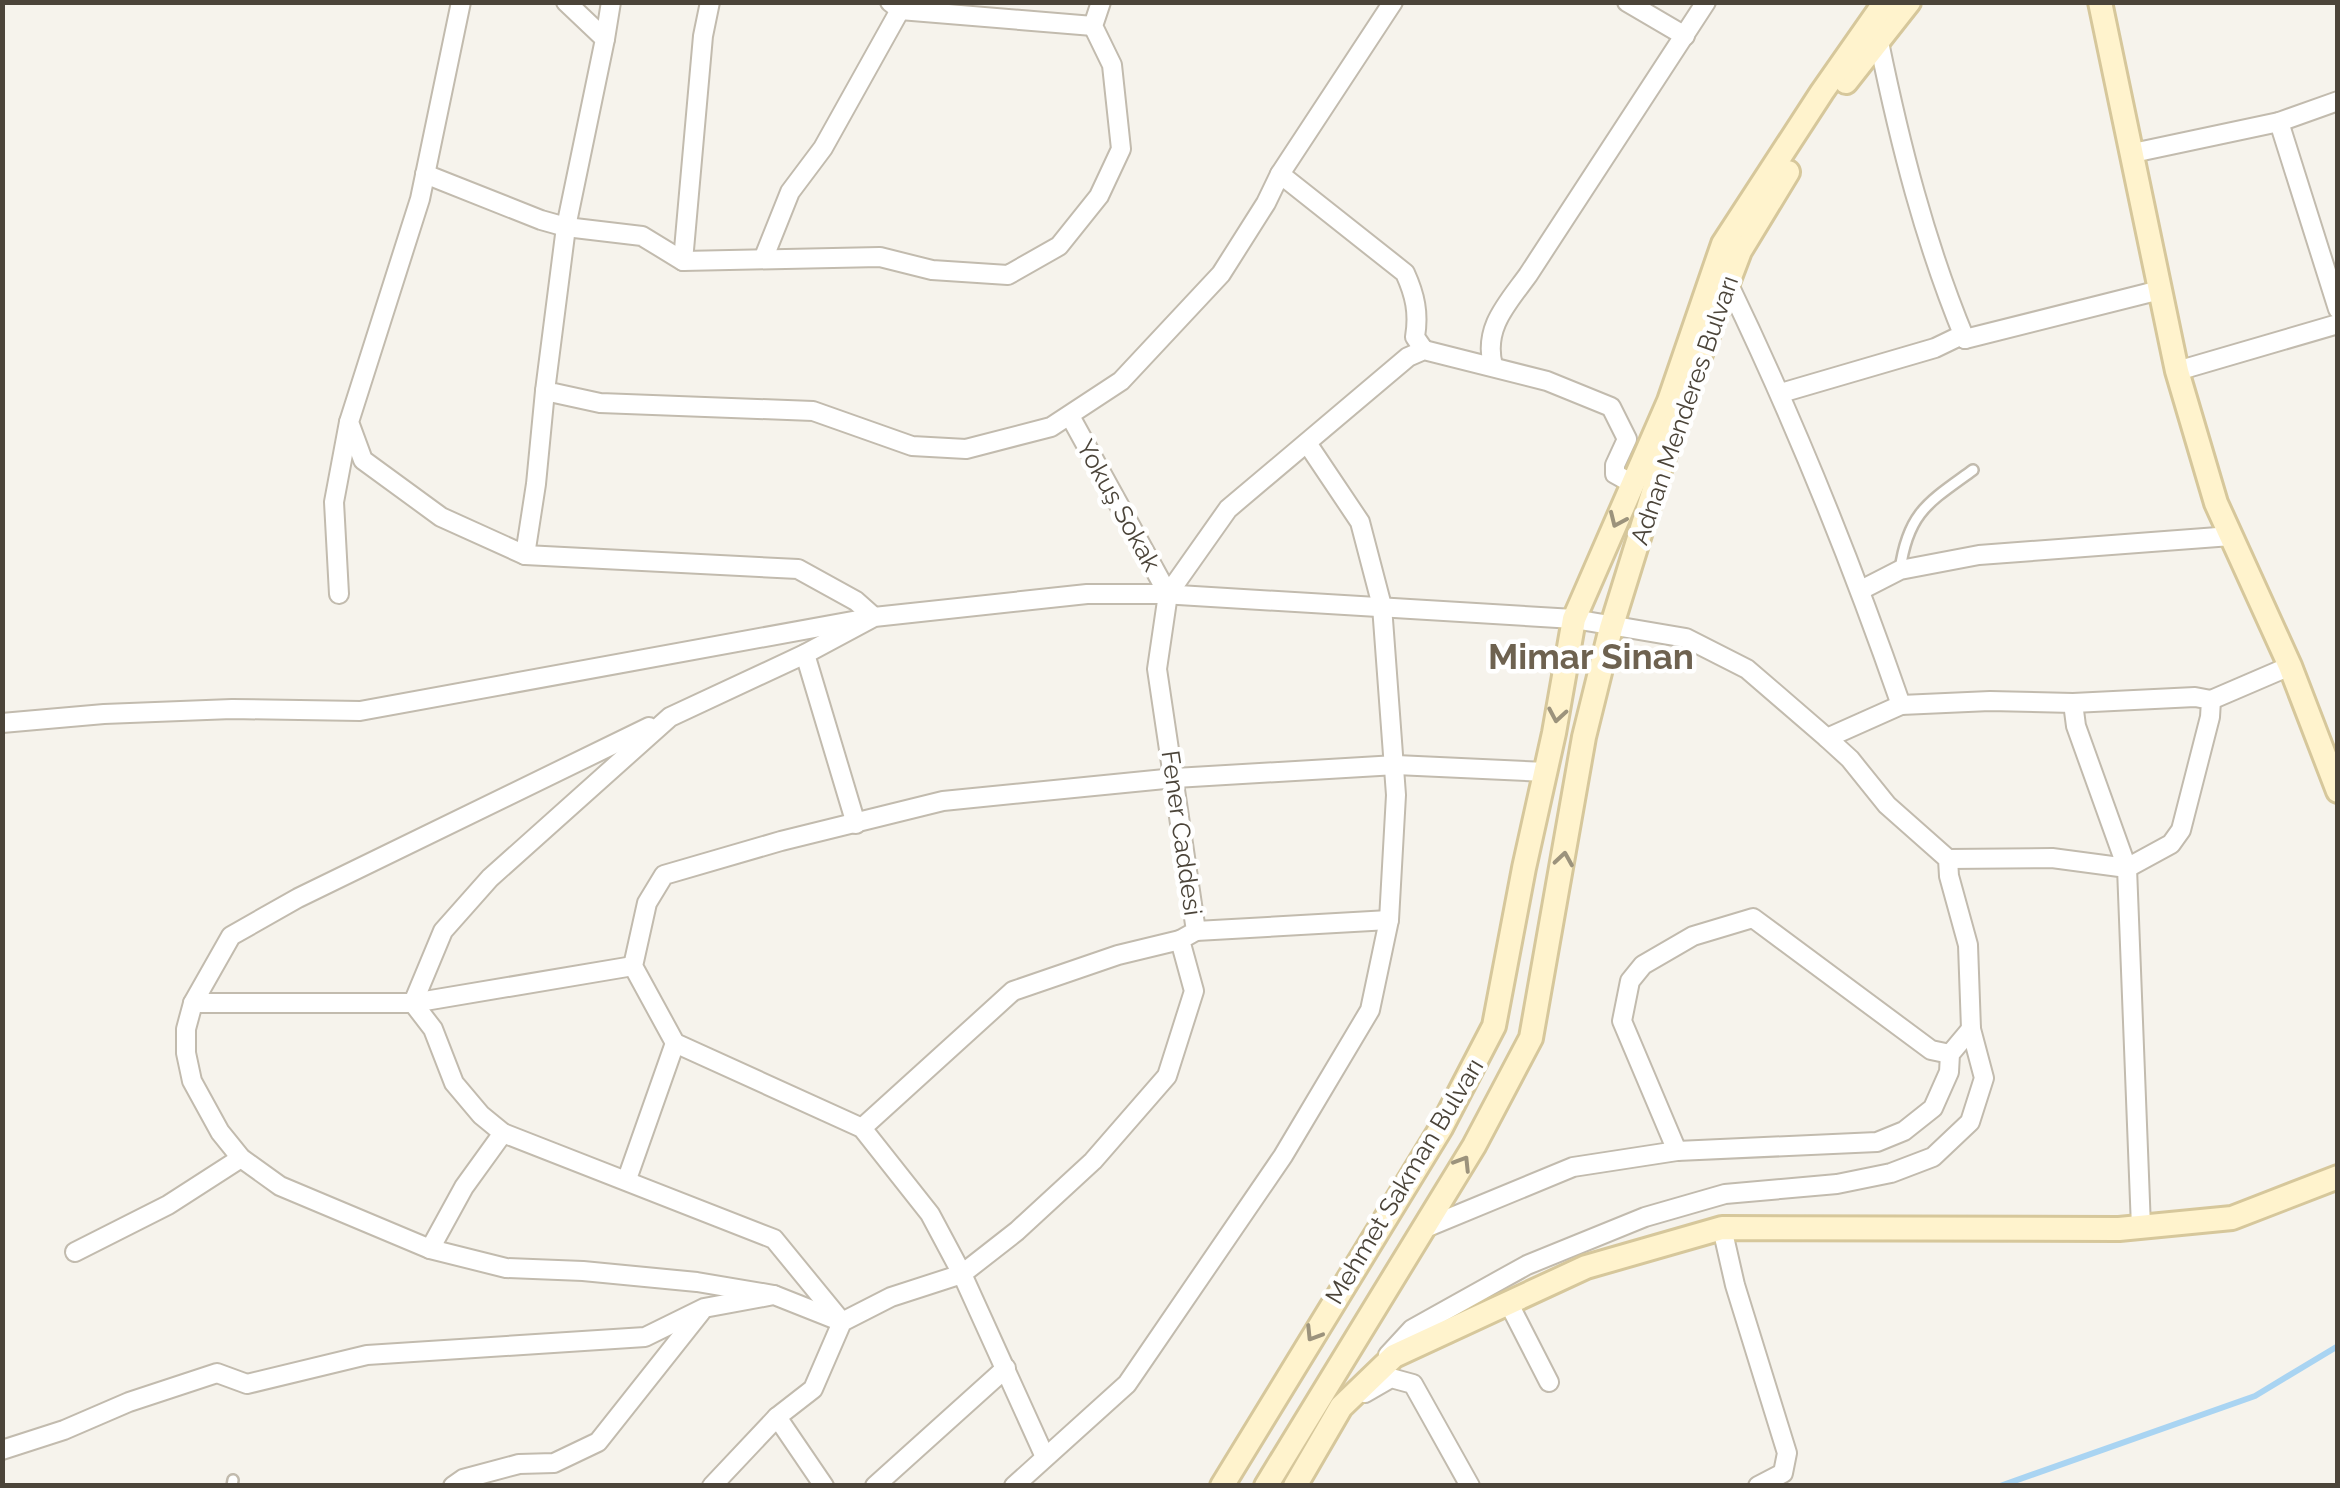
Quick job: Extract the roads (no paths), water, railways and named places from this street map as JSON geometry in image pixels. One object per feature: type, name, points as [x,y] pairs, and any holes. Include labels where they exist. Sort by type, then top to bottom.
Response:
[{"type":"main road","name":"Adnan Menderes Bulvarı","points":[[1574,619],[1669,401],[1723,244],[1886,2]]},
{"type":"main road","name":"Adnan Menderes Bulvarı","points":[[1611,628],[1681,404],[1740,251],[1832,99],[1908,2]]},
{"type":"main road","points":[[2100,2],[2177,371],[2216,502],[2329,745],[2338,792]]},
{"type":"main road","name":"Mehmet Sakman Bulvarı","points":[[1222,1486],[1441,1128],[1494,1026],[1574,619]]},
{"type":"main road","name":"Mehmet Sakman Bulvarı","points":[[1266,1486],[1474,1146],[1531,1038],[1584,737],[1611,628]]},
{"type":"main road","points":[[1295,1486],[1341,1407],[1394,1356],[1586,1267],[1722,1228],[2142,1227],[2232,1218],[2338,1177]]},
{"type":"street","points":[[339,594],[334,502],[349,422],[426,174],[461,2]]},
{"type":"street","points":[[566,2],[604,39]]},
{"type":"street","points":[[524,555],[566,227],[610,2]]},
{"type":"street","points":[[683,261],[703,36],[710,2]]},
{"type":"street","points":[[426,174],[566,227],[642,236],[683,261],[880,257],[932,270],[1008,275],[1059,246],[1098,196],[1121,149],[1112,65],[1093,26],[1101,2]]},
{"type":"street","points":[[545,391],[600,403],[813,411],[912,446],[966,448],[1050,428],[1121,381],[1222,274],[1280,174],[1393,2]]},
{"type":"street","points":[[1626,2],[1685,36]]},
{"type":"street","points":[[1494,366],[1488,346],[1497,317],[1706,2]]},
{"type":"street","points":[[764,258],[790,192],[824,148],[895,6],[982,19],[1093,26]]},
{"type":"street","points":[[1879,42],[1903,158],[1944,288],[1965,339]]},
{"type":"street","points":[[2133,154],[2280,122],[2338,101]]},
{"type":"street","points":[[2280,122],[2338,308]]},
{"type":"street","points":[[1280,174],[1405,273],[1418,319],[1415,338],[1424,350]]},
{"type":"street","points":[[1728,285],[1781,393],[1861,590],[1901,705]]},
{"type":"street","points":[[1965,339],[2160,290]]},
{"type":"street","points":[[2177,371],[2338,324]]},
{"type":"street","points":[[1781,393],[1934,348],[1962,335],[1965,339]]},
{"type":"street","points":[[1168,594],[1228,509],[1408,357],[1424,350],[1547,381],[1611,407],[1627,439],[1615,474],[1633,484]]},
{"type":"street","name":"Yokuş Sokak","points":[[1070,416],[1168,594]]},
{"type":"street","points":[[349,422],[363,460],[440,517],[524,555],[798,570],[856,601],[874,617]]},
{"type":"street","points":[[1014,1486],[1127,1384],[1283,1156],[1370,1010],[1389,920],[1396,765],[1382,606],[1360,522],[1307,443]]},
{"type":"street","points":[[1861,590],[1900,570],[1979,555],[2231,536]]},
{"type":"street","points":[[2,723],[213,710],[360,712],[874,617],[1088,594],[1168,594],[1574,619],[1686,638],[1746,669],[1850,759],[1887,805],[1948,859],[2052,858],[2127,868],[2171,844],[2181,830],[2210,717],[2210,700]]},
{"type":"street","name":"Fener Caddesi","points":[[842,1322],[891,1298],[962,1274],[1017,1231],[1093,1161],[1167,1076],[1194,991],[1176,778],[1157,669],[1168,594]]},
{"type":"street","points":[[842,1322],[774,1295],[698,1282],[583,1270],[506,1268],[430,1249],[280,1186],[240,1158],[220,1132],[192,1081],[186,1028],[193,1003],[232,936],[298,898],[805,654],[874,617]]},
{"type":"street","points":[[805,654],[856,824]]},
{"type":"street","points":[[1827,738],[1901,705],[2073,703],[2195,696],[2210,700],[2290,666]]},
{"type":"street","points":[[2073,703],[2076,726],[2127,868],[2142,1227]]},
{"type":"street","points":[[413,1003],[443,931],[490,878],[670,716]]},
{"type":"street","points":[[1044,1457],[962,1274],[930,1214],[862,1128],[676,1043],[632,966],[647,904],[664,875],[943,800],[1176,778],[1396,765],[1546,772]]},
{"type":"street","points":[[1341,1407],[1412,1329],[1527,1264],[1645,1217],[1725,1194],[1838,1184],[1933,1157],[1970,1122],[1984,1078],[1972,1028],[1968,945],[1948,859]]},
{"type":"street","points":[[1676,1151],[1622,1021],[1630,981],[1643,965],[1692,936],[1754,918],[1931,1050],[1950,1054]]},
{"type":"street","points":[[862,1128],[1013,991],[1188,936],[1389,920]]},
{"type":"street","points":[[193,1003],[413,1003],[632,966]]},
{"type":"street","points":[[413,1003],[433,1029],[454,1083],[481,1116],[503,1133],[774,1239],[842,1322]]},
{"type":"street","points":[[1422,1229],[1573,1167],[1676,1151],[1877,1142],[1904,1131],[1933,1108],[1950,1072],[1950,1054],[1972,1028]]},
{"type":"street","points":[[627,1180],[676,1043]]},
{"type":"street","points":[[430,1249],[464,1188],[503,1133]]},
{"type":"street","points":[[75,1252],[168,1205],[240,1158]]},
{"type":"street","points":[[1722,1228],[1735,1285],[1787,1453],[1783,1474],[1758,1486]]},
{"type":"street","points":[[2,1450],[217,1373],[247,1384],[367,1355],[645,1337],[704,1308],[774,1295]]},
{"type":"street","points":[[1508,1302],[1550,1382]]},
{"type":"street","points":[[453,1486],[463,1479],[519,1464],[554,1464],[598,1442],[704,1308]]},
{"type":"street","points":[[712,1486],[777,1417],[813,1389],[842,1322]]},
{"type":"street","points":[[875,1486],[1006,1368]]},
{"type":"street","points":[[1341,1407],[1391,1378],[1413,1384],[1470,1486]]},
{"type":"street","points":[[777,1417],[824,1486]]},
{"type":"lane","points":[[1900,570],[1904,538],[1926,503],[1974,470]]},
{"type":"waterway","points":[[2000,1486],[2255,1396],[2338,1346]]},
{"type":"district","name":"Mimar Sinan","points":[[1591,657]]}]
